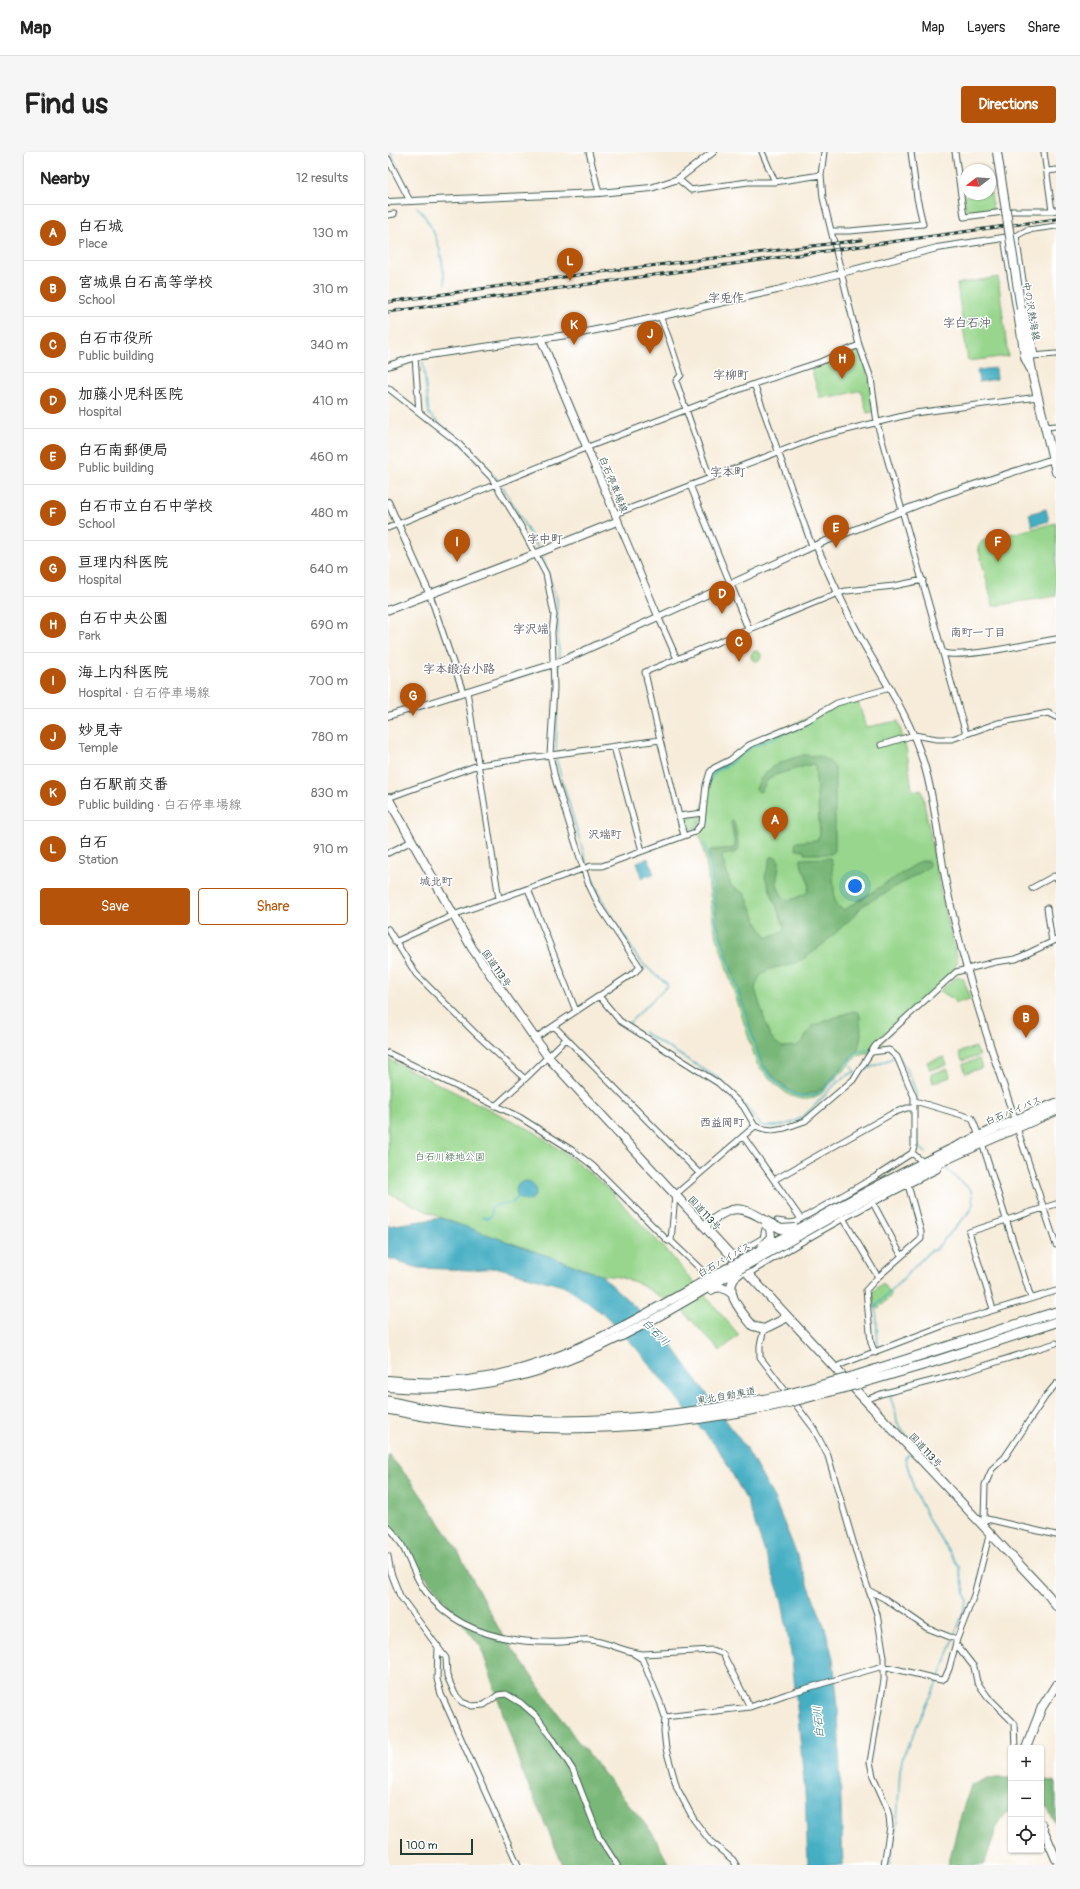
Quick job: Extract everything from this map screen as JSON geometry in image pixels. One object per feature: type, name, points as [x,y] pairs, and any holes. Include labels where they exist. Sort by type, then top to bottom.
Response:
[{"type":"highway","name":"東北自動車道","points":[[388,1409],[466,1423],[546,1429],[588,1429],[644,1426],[719,1417],[790,1402],[1056,1312]]},
{"type":"highway","name":"東北自動車道","points":[[388,1401],[477,1415],[545,1420],[642,1417],[713,1409],[855,1381],[933,1362],[1056,1322]]},
{"type":"main road","name":"中の沢熱海線","points":[[997,152],[1021,309],[1032,356],[1033,377],[1056,472]]},
{"type":"main road","name":"白石停車場線","points":[[388,610],[539,553],[616,518],[588,447],[541,339]]},
{"type":"main road","name":"国道113号","points":[[388,798],[452,915],[472,948],[548,1057],[704,1226],[737,1267],[788,1317],[990,1532],[1049,1596],[1056,1606]]},
{"type":"main road","name":"白石バイパス","points":[[1016,1124],[1056,1103]]},
{"type":"main road","name":"白石バイパス","points":[[388,1380],[422,1382],[454,1381],[516,1374],[586,1346],[704,1289],[713,1276],[737,1267],[761,1261],[782,1245],[830,1214],[923,1162],[1016,1124],[1056,1111]]},
{"type":"main road","name":"白石バイパス","points":[[388,1386],[436,1388],[467,1386],[562,1363],[598,1348],[704,1289],[802,1222],[830,1214],[937,1163],[980,1139]]},
{"type":"main road","points":[[704,1226],[721,1214],[734,1209],[742,1209],[759,1216],[767,1223],[781,1229],[791,1229],[802,1222]]},
{"type":"main road","points":[[731,1293],[731,1283],[737,1267],[756,1249],[771,1238],[770,1228],[767,1223]]},
{"type":"main road","points":[[704,1289],[722,1287],[731,1293],[753,1326],[764,1329],[788,1317]]},
{"type":"main road","points":[[1027,1745],[1042,1707],[1056,1685]]},
{"type":"main road","points":[[1044,1831],[1056,1859]]},
{"type":"street","points":[[388,202],[599,193],[651,188],[678,179],[713,152]]},
{"type":"street","points":[[762,152],[775,182]]},
{"type":"street","points":[[824,152],[821,175],[823,198],[831,231],[859,345],[871,378],[878,423],[966,734]]},
{"type":"street","points":[[831,231],[850,231],[923,224],[917,198],[910,152]]},
{"type":"street","points":[[955,152],[964,217],[1012,211],[1054,210],[1044,152]]},
{"type":"street","points":[[590,153],[599,193]]},
{"type":"street","points":[[388,159],[410,201]]},
{"type":"street","points":[[1048,171],[1056,170]]},
{"type":"street","points":[[678,179],[691,190],[748,182],[775,182],[821,175]]},
{"type":"street","points":[[388,215],[394,214]]},
{"type":"street","points":[[388,366],[415,357],[581,333],[777,290],[937,248],[1016,236],[1027,230],[1056,226]]},
{"type":"street","points":[[1016,236],[1032,356],[1056,354]]},
{"type":"street","points":[[1004,238],[1024,359],[1033,377]]},
{"type":"street","points":[[660,316],[670,338],[681,375],[676,381],[710,478]]},
{"type":"street","points":[[388,528],[588,447],[754,384],[820,362],[859,345]]},
{"type":"street","points":[[415,357],[419,412]]},
{"type":"street","points":[[754,384],[814,546],[865,647],[890,688],[914,735],[930,786],[948,892],[967,969],[1056,1244]]},
{"type":"street","points":[[388,388],[467,451],[496,484],[539,553],[546,574],[554,615],[552,632],[557,662],[550,755],[556,782],[583,869],[599,906],[640,967],[534,1039]]},
{"type":"street","points":[[677,659],[616,518],[690,485],[818,437],[916,413],[1038,397]]},
{"type":"street","points":[[1045,427],[1056,426]]},
{"type":"street","points":[[388,716],[557,662],[814,546],[940,496],[1054,459]]},
{"type":"street","points":[[690,485],[749,630]]},
{"type":"street","points":[[388,502],[430,595],[465,691],[499,899]]},
{"type":"street","points":[[684,836],[645,672],[838,593],[894,586],[923,580]]},
{"type":"street","points":[[943,654],[951,656],[1056,639]]},
{"type":"street","points":[[395,942],[452,915],[590,866],[602,866],[698,830],[703,812],[706,785],[710,772],[714,768],[730,760],[749,745],[806,721],[837,703],[890,688]]},
{"type":"street","points":[[881,745],[914,735],[937,739],[952,739],[998,723],[1048,713],[1056,717]]},
{"type":"street","points":[[388,798],[478,765],[660,740]]},
{"type":"street","points":[[614,747],[642,851]]},
{"type":"street","points":[[679,816],[703,812]]},
{"type":"street","points":[[388,853],[412,841]]},
{"type":"street","points":[[1032,888],[1054,876],[1056,878]]},
{"type":"street","points":[[528,889],[576,1011]]},
{"type":"street","points":[[598,996],[620,1021],[700,1071],[725,1089],[743,1106],[755,1126],[772,1130],[785,1128],[805,1121],[858,1076],[873,1050],[956,972],[1016,959],[1054,941],[1047,908]]},
{"type":"street","points":[[388,929],[416,974],[525,1079]]},
{"type":"street","points":[[554,1026],[699,1173]]},
{"type":"street","points":[[495,1106],[566,1039]]},
{"type":"street","points":[[737,1267],[748,1247],[763,1238],[765,1230],[778,1221],[790,1223],[802,1222],[912,1153],[914,1148],[914,1108],[917,1101],[896,1056],[889,1050],[873,1050]]},
{"type":"street","points":[[388,1053],[522,1118],[575,1152],[593,1166],[668,1241],[671,1241],[713,1276]]},
{"type":"street","points":[[917,1101],[972,1118],[1031,1298]]},
{"type":"street","points":[[774,1180],[893,1113],[907,1108],[914,1108]]},
{"type":"street","points":[[671,1241],[675,1195],[755,1126]]},
{"type":"street","points":[[743,1136],[802,1222]]},
{"type":"street","points":[[912,1153],[923,1162]]},
{"type":"street","points":[[737,1267],[763,1264],[843,1218],[936,1170],[939,1167],[937,1163]]},
{"type":"street","points":[[875,1353],[871,1343],[866,1290],[901,1255],[921,1239],[921,1232],[908,1185]]},
{"type":"street","points":[[873,1203],[901,1255]]},
{"type":"street","points":[[993,1309],[969,1232],[1056,1204]]},
{"type":"street","points":[[843,1218],[878,1277]]},
{"type":"street","points":[[748,1247],[763,1264]]},
{"type":"street","points":[[836,1369],[840,1365],[875,1353],[919,1334],[993,1309],[1056,1291]]},
{"type":"street","points":[[764,1329],[760,1345],[760,1357],[814,1428],[828,1456],[859,1562],[877,1614],[883,1650],[884,1680],[870,1762],[873,1776],[886,1805],[888,1816],[889,1836],[884,1865]]},
{"type":"street","points":[[866,1400],[881,1394],[959,1374],[1056,1343]]},
{"type":"street","points":[[981,1524],[984,1519],[985,1485],[992,1470],[1005,1457],[1045,1397],[1056,1384]]},
{"type":"street","points":[[981,1524],[987,1519],[1056,1535]]},
{"type":"street","points":[[388,1527],[399,1540],[425,1592],[445,1612],[458,1622],[497,1638],[522,1641],[564,1642],[588,1640],[634,1653],[651,1654],[712,1650],[723,1654],[750,1707]]},
{"type":"street","points":[[665,1717],[750,1707],[787,1694],[848,1678],[883,1666],[941,1680],[950,1669],[954,1640],[974,1595],[990,1532]]},
{"type":"street","points":[[388,1556],[391,1573],[400,1596],[446,1658],[449,1683],[462,1702],[469,1706],[479,1706],[486,1704],[498,1695],[506,1694],[521,1703],[543,1725],[573,1770],[599,1837],[617,1865]]},
{"type":"street","points":[[870,1591],[903,1610],[914,1620],[954,1640],[974,1667],[977,1682],[988,1697],[1014,1723],[1015,1745]]},
{"type":"street","points":[[438,1646],[437,1679],[441,1694],[518,1865]]},
{"type":"street","points":[[634,1653],[642,1659],[647,1668],[665,1717],[664,1732],[666,1749],[677,1788],[697,1825],[710,1841],[733,1860],[736,1865]]},
{"type":"green space","points":[[964,200],[992,200],[993,210],[970,214],[966,212]]},
{"type":"green space","points":[[998,277],[1008,356],[968,361],[957,284]]},
{"type":"green space","points":[[857,351],[862,352],[878,411],[867,413],[861,390],[831,398],[830,395],[820,398],[811,368]]},
{"type":"green space","points":[[1056,523],[1056,596],[993,606],[978,547],[982,541]]},
{"type":"green space","points":[[756,651],[761,656],[756,661],[751,656]]},
{"type":"green space","points":[[844,701],[858,701],[866,727],[898,721],[907,752],[912,790],[922,791],[942,897],[958,960],[953,972],[939,983],[871,1053],[864,1053],[857,1056],[821,1094],[809,1099],[802,1099],[786,1093],[771,1080],[757,1064],[714,928],[706,861],[698,829],[710,772],[749,745]]},
{"type":"green space","points":[[804,755],[818,756],[829,761],[835,768],[835,851],[831,854],[805,854],[803,850],[796,849],[795,844],[797,842],[817,840],[820,835],[815,765],[812,764],[775,775],[769,778],[761,791],[759,792],[756,789],[759,781],[769,770],[782,762]]},
{"type":"green space","points":[[697,816],[699,820],[696,827],[685,832],[682,818]]},
{"type":"green space","points":[[734,821],[739,848],[737,852],[723,855],[722,858],[731,886],[745,894],[759,926],[766,936],[769,937],[784,930],[784,926],[765,877],[771,857],[776,857],[779,861],[777,884],[780,893],[784,898],[791,900],[807,893],[808,883],[802,868],[801,859],[830,858],[832,862],[835,902],[837,906],[844,910],[921,861],[928,861],[928,868],[862,906],[855,915],[821,946],[806,957],[793,964],[773,968],[762,974],[758,980],[755,989],[769,1034],[775,1042],[782,1047],[797,1046],[802,1042],[812,1026],[853,1011],[858,1012],[860,1016],[861,1035],[858,1049],[823,1088],[816,1092],[801,1096],[794,1094],[762,1064],[718,927],[709,854],[710,850],[734,848],[735,845],[731,822]]},
{"type":"green space","points":[[958,976],[964,979],[970,999],[955,1003],[954,999],[939,991]]},
{"type":"green space","points":[[976,1047],[979,1056],[962,1061],[959,1052]]},
{"type":"green space","points":[[944,1057],[947,1065],[930,1070],[927,1062]]},
{"type":"green space","name":"白石川緑地公園","points":[[388,1059],[533,1131],[578,1163],[604,1185],[669,1253],[739,1335],[720,1351],[681,1309],[638,1283],[619,1277],[601,1275],[441,1218],[388,1193]]},
{"type":"green space","points":[[979,1059],[982,1068],[965,1073],[963,1064]]},
{"type":"green space","points":[[948,1069],[950,1077],[933,1083],[931,1074]]},
{"type":"green space","points":[[883,1283],[892,1295],[879,1308],[874,1308],[873,1291]]},
{"type":"green space","points":[[388,1454],[412,1482],[454,1544],[500,1631],[576,1739],[653,1834],[669,1865],[563,1865],[522,1771],[481,1647],[388,1528]]},
{"type":"green space","points":[[988,1778],[1008,1778],[1008,1813],[999,1821],[984,1865],[948,1865],[963,1808],[971,1786]]},
{"type":"green space","points":[[1044,1780],[1056,1782],[1056,1825],[1047,1807],[1044,1807]]},
{"type":"water","points":[[996,368],[997,379],[979,382],[977,370]]},
{"type":"water","points":[[1046,509],[1049,521],[1032,526],[1029,514]]},
{"type":"water","points":[[648,858],[654,874],[642,878],[637,862]]},
{"type":"water","points":[[526,1181],[533,1184],[536,1191],[533,1198],[526,1201],[519,1198],[516,1191],[519,1184]]},
{"type":"water","name":"白石川","points":[[441,1218],[601,1275],[662,1332],[746,1448],[773,1496],[825,1628],[833,1658],[838,1706],[843,1865],[808,1865],[805,1792],[797,1707],[792,1660],[782,1601],[747,1501],[719,1450],[636,1348],[606,1316],[566,1287],[499,1268],[470,1270],[418,1268],[388,1258],[388,1226]]},
{"type":"waterway","points":[[390,152],[410,195]]},
{"type":"waterway","points":[[417,207],[430,225],[438,243],[445,284]]},
{"type":"waterway","points":[[423,362],[429,414],[452,435]]},
{"type":"waterway","points":[[460,441],[498,480]]},
{"type":"waterway","points":[[503,487],[539,550]]},
{"type":"waterway","points":[[542,555],[557,600],[559,660]]},
{"type":"waterway","points":[[556,750],[559,664]]},
{"type":"waterway","points":[[859,699],[879,694]]},
{"type":"waterway","points":[[708,789],[710,780],[716,771],[731,763],[752,747],[813,721]]},
{"type":"waterway","points":[[556,759],[587,865],[602,900],[635,954],[643,964],[667,984],[667,986],[629,1023],[631,1025]]},
{"type":"waterway","points":[[705,844],[710,863],[717,926],[761,1064],[781,1086],[798,1095],[807,1096],[816,1094],[825,1088],[847,1062]]},
{"type":"waterway","points":[[643,1032],[719,1079],[735,1095]]},
{"type":"waterway","points":[[876,1048],[891,1047],[895,1051],[911,1080],[917,1100]]},
{"type":"waterway","points":[[848,1062],[857,1051],[871,1049]]},
{"type":"waterway","points":[[860,1072],[895,1057]]},
{"type":"waterway","points":[[745,1105],[758,1123],[762,1125],[775,1126],[788,1124],[799,1119],[809,1111],[834,1085],[844,1077],[855,1072],[851,1066]]},
{"type":"waterway","points":[[916,1114],[917,1103]]},
{"type":"waterway","points":[[916,1125],[917,1145],[926,1153]]},
{"type":"waterway","points":[[878,1347],[876,1306],[930,1251],[935,1250],[971,1210],[973,1204],[971,1190],[945,1168]]},
{"type":"waterway","points":[[482,1219],[483,1217],[487,1218],[491,1216],[491,1208],[494,1206],[511,1203],[518,1197]]},
{"type":"waterway","points":[[890,1396],[897,1422],[915,1447]]},
{"type":"waterway","points":[[889,1865],[897,1823],[900,1770],[903,1756],[941,1674],[967,1601],[959,1567],[931,1524],[915,1492],[905,1458],[909,1454]]},
{"type":"railway","points":[[388,312],[1056,219]]},
{"type":"railway","points":[[388,302],[585,274],[861,240]]},
{"type":"place","name":"白石","points":[[570,281]]},
{"type":"place","name":"白石駅前交番","points":[[574,345]]},
{"type":"place","name":"妙見寺","points":[[650,354]]},
{"type":"place","name":"白石中央公園","points":[[842,379]]},
{"type":"place","name":"白石南郵便局","points":[[836,548]]},
{"type":"place","name":"海上内科医院","points":[[457,562]]},
{"type":"place","name":"白石市立白石中学校","points":[[998,562]]},
{"type":"place","name":"加藤小児科医院","points":[[722,614]]},
{"type":"place","name":"白石市役所","points":[[739,662]]},
{"type":"place","name":"亘理内科医院","points":[[413,716]]},
{"type":"place","name":"白石城","points":[[775,840]]},
{"type":"place","name":"宮城県白石高等学校","points":[[1026,1038]]},
{"type":"district","name":"字兎作","points":[[726,298]]},
{"type":"district","name":"字白石沖","points":[[967,323]]},
{"type":"district","name":"字柳町","points":[[731,375]]},
{"type":"district","name":"字本町","points":[[728,472]]},
{"type":"district","name":"字中町","points":[[545,539]]},
{"type":"district","name":"字沢端","points":[[531,629]]},
{"type":"district","name":"南町一丁目","points":[[978,632]]},
{"type":"district","name":"字本鍛冶小路","points":[[459,669]]},
{"type":"district","name":"沢端町","points":[[605,834]]},
{"type":"district","name":"城北町","points":[[436,881]]},
{"type":"district","name":"西益岡町","points":[[722,1122]]}]
